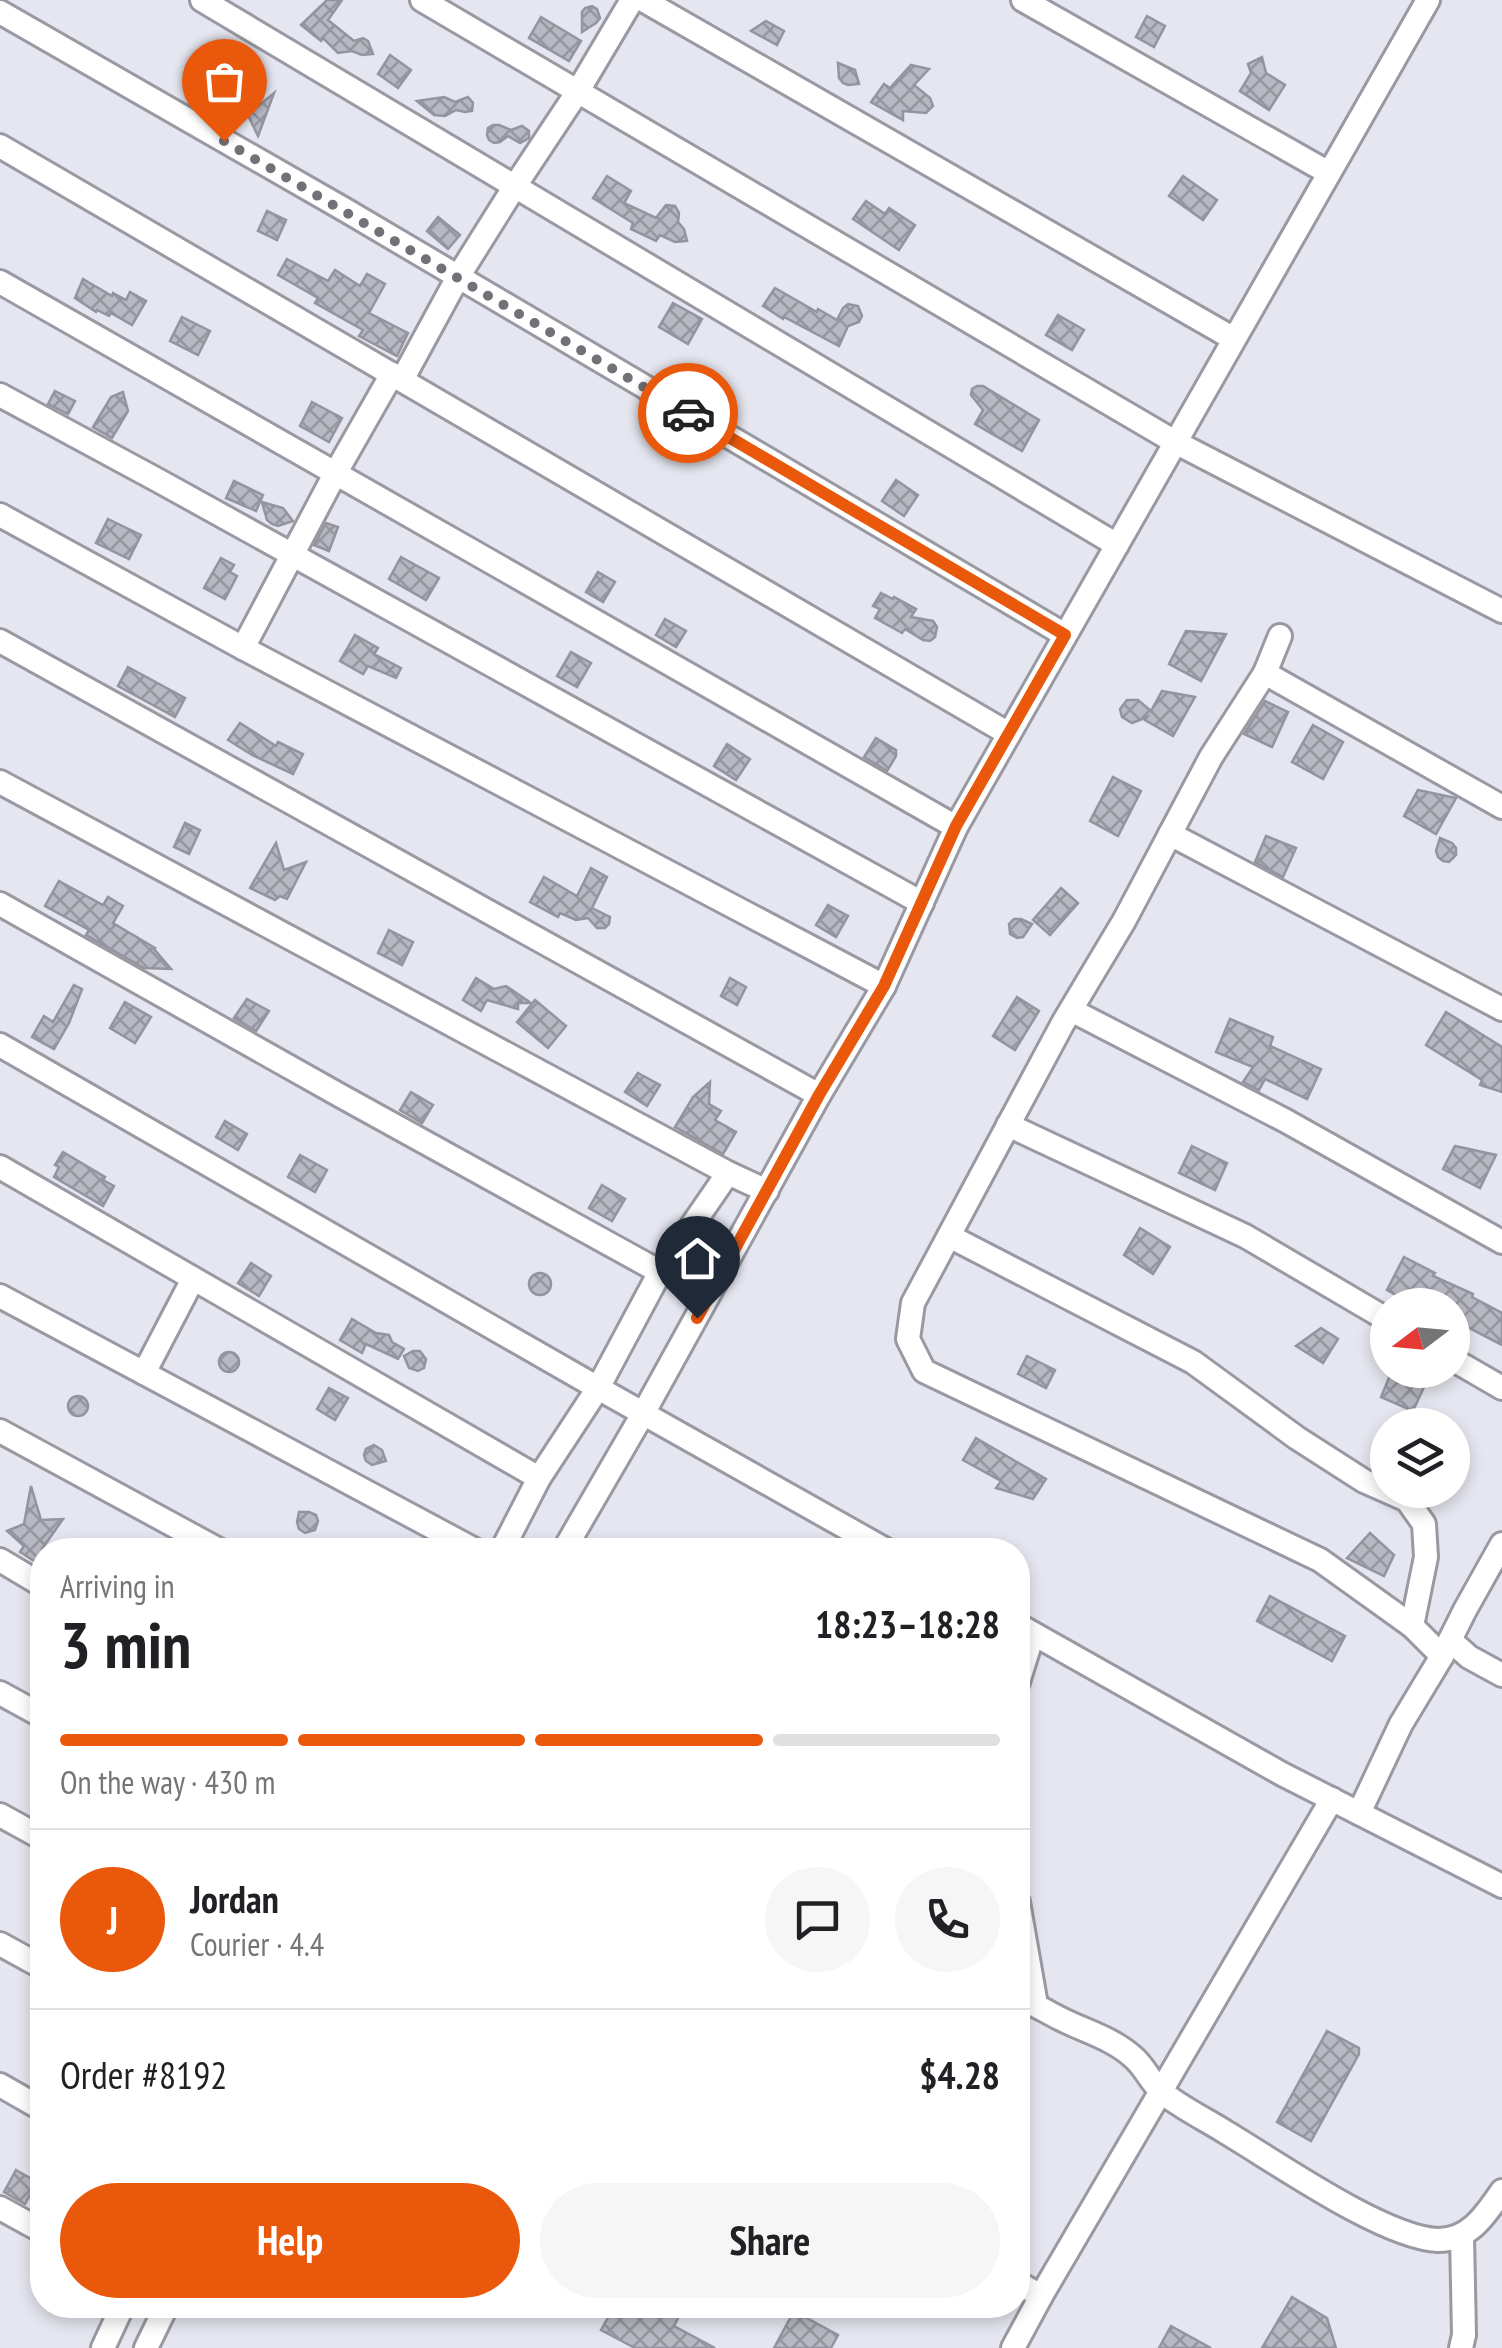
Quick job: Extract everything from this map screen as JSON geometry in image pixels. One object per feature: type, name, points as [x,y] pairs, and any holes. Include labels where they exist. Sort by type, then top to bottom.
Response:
[{"type":"street","points":[[202,0],[1117,545]]},
{"type":"street","points":[[422,0],[1175,442],[1502,611]]},
{"type":"street","points":[[244,648],[334,474],[578,92],[632,0]]},
{"type":"street","points":[[643,0],[1234,339]]},
{"type":"street","points":[[1023,0],[1329,173]]},
{"type":"street","points":[[571,1538],[884,986],[956,826],[1329,173],[1422,2]]},
{"type":"street","points":[[0,12],[1065,635]]},
{"type":"street","points":[[0,146],[1009,734]]},
{"type":"street","points":[[0,282],[956,826]]},
{"type":"street","points":[[0,395],[922,903]]},
{"type":"street","points":[[0,515],[884,986]]},
{"type":"street","points":[[1280,636],[1265,673],[1211,757],[1008,1124],[913,1304],[908,1339],[924,1371],[1320,1560],[1446,1648],[1502,1675]]},
{"type":"street","points":[[0,642],[819,1095]]},
{"type":"street","points":[[1265,673],[1502,807]]},
{"type":"street","points":[[0,782],[768,1191]]},
{"type":"street","points":[[1170,834],[1502,1009]]},
{"type":"street","points":[[0,904],[660,1272]]},
{"type":"street","points":[[1071,1010],[1286,1120],[1501,1238]]},
{"type":"street","points":[[0,1045],[865,1538]]},
{"type":"street","points":[[1008,1124],[1245,1236],[1370,1309]]},
{"type":"street","points":[[0,1167],[539,1478]]},
{"type":"street","points":[[508,1538],[539,1478],[598,1388],[660,1272],[728,1173]]},
{"type":"street","points":[[949,1236],[1192,1362],[1364,1481],[1407,1500],[1424,1524],[1426,1557],[1412,1626]]},
{"type":"street","points":[[144,1373],[194,1280]]},
{"type":"street","points":[[0,1296],[453,1538]]},
{"type":"street","points":[[1470,1369],[1502,1388]]},
{"type":"street","points":[[0,1430],[198,1538]]},
{"type":"street","points":[[1359,1814],[1401,1724],[1502,1544]]},
{"type":"street","points":[[0,1560],[30,1578]]},
{"type":"street","points":[[1030,1632],[1282,1774],[1502,1886]]},
{"type":"street","points":[[0,1693],[30,1709]]},
{"type":"street","points":[[1014,2348],[1332,1800]]},
{"type":"street","points":[[0,1815],[30,1831]]},
{"type":"street","points":[[0,1944],[30,1960]]},
{"type":"street","points":[[1030,2004],[1116,2044],[1136,2059],[1161,2092],[1307,2181],[1402,2232],[1440,2240],[1462,2234],[1480,2223],[1502,2191]]},
{"type":"street","points":[[0,2085],[30,2103]]},
{"type":"street","points":[[0,2208],[30,2224]]},
{"type":"street","points":[[1461,2348],[1462,2234]]},
{"type":"street","points":[[1030,2290],[1042,2296]]},
{"type":"street","points":[[103,2348],[117,2318]]},
{"type":"street","points":[[146,2348],[160,2318]]},
{"type":"building","points":[[327,0],[342,0],[328,20],[354,41],[368,41],[373,54],[338,53],[301,25]]},
{"type":"building","points":[[592,6],[600,18],[582,32],[582,12]]},
{"type":"building","points":[[1147,16],[1165,26],[1154,47],[1136,37]]},
{"type":"building","points":[[541,17],[581,41],[569,61],[529,38]]},
{"type":"building","points":[[766,21],[784,31],[777,45],[751,31]]},
{"type":"building","points":[[390,55],[411,70],[398,88],[378,74]]},
{"type":"building","points":[[1262,57],[1266,73],[1285,85],[1269,110],[1240,91],[1251,73],[1248,64]]},
{"type":"building","points":[[838,63],[855,70],[859,84],[843,83]]},
{"type":"building","points":[[911,65],[929,69],[914,85],[930,98],[933,106],[926,113],[903,111],[903,120],[871,102],[884,84],[890,88]]},
{"type":"building","points":[[274,93],[258,136],[248,115]]},
{"type":"building","points":[[444,97],[455,102],[468,97],[473,103],[472,111],[434,115],[417,101]]},
{"type":"building","points":[[493,125],[511,130],[522,126],[529,131],[529,138],[520,143],[508,136],[494,143],[487,135]]},
{"type":"building","points":[[607,176],[631,191],[624,203],[656,218],[666,205],[675,206],[687,241],[675,242],[660,235],[656,241],[631,229],[633,223],[593,198]]},
{"type":"building","points":[[1183,176],[1217,200],[1203,220],[1169,196]]},
{"type":"building","points":[[866,201],[885,214],[889,208],[915,225],[899,250],[853,219]]},
{"type":"building","points":[[267,211],[286,220],[277,240],[258,231]]},
{"type":"building","points":[[438,217],[460,235],[448,249],[427,231]]},
{"type":"building","points":[[287,259],[328,281],[335,270],[360,286],[367,274],[385,284],[369,313],[408,333],[397,356],[359,336],[363,330],[315,303],[318,298],[278,275]]},
{"type":"building","points":[[83,279],[112,296],[113,293],[126,300],[130,292],[146,301],[132,325],[111,313],[109,316],[96,312],[75,298]]},
{"type":"building","points":[[775,288],[837,320],[848,304],[858,306],[862,316],[859,322],[848,326],[839,346],[763,306]]},
{"type":"building","points":[[673,303],[702,319],[688,344],[659,327]]},
{"type":"building","points":[[1058,315],[1084,330],[1072,350],[1046,335]]},
{"type":"building","points":[[182,317],[210,331],[198,355],[170,341]]},
{"type":"building","points":[[977,386],[1039,420],[1022,451],[975,424],[983,410],[971,395]]},
{"type":"building","points":[[55,391],[75,401],[68,414],[48,404]]},
{"type":"building","points":[[123,392],[128,411],[112,438],[93,427],[111,397]]},
{"type":"building","points":[[312,402],[342,418],[329,442],[300,426]]},
{"type":"building","points":[[896,480],[918,495],[904,516],[882,501]]},
{"type":"building","points":[[234,481],[263,495],[256,511],[226,498]]},
{"type":"building","points":[[262,502],[283,508],[293,521],[272,524]]},
{"type":"building","points":[[108,519],[141,535],[129,559],[96,543]]},
{"type":"building","points":[[326,523],[338,527],[329,551],[314,545]]},
{"type":"building","points":[[401,557],[439,578],[426,600],[389,579]]},
{"type":"building","points":[[221,558],[234,565],[230,572],[237,576],[225,599],[204,588]]},
{"type":"building","points":[[598,572],[615,582],[603,602],[586,592]]},
{"type":"building","points":[[881,593],[916,609],[911,617],[933,621],[937,627],[935,637],[923,640],[875,618],[880,609],[873,606]]},
{"type":"building","points":[[665,619],[686,631],[676,647],[656,635]]},
{"type":"building","points":[[1186,631],[1226,634],[1201,681],[1169,664]]},
{"type":"building","points":[[355,635],[378,648],[374,654],[401,668],[396,678],[368,666],[363,674],[340,661]]},
{"type":"building","points":[[571,652],[591,663],[577,687],[557,676]]},
{"type":"building","points":[[128,667],[185,698],[175,717],[118,686]]},
{"type":"building","points":[[1162,691],[1195,697],[1173,736],[1145,720],[1147,717],[1132,723],[1122,717],[1120,709],[1127,700],[1138,700],[1151,711]]},
{"type":"building","points":[[1265,701],[1288,712],[1272,747],[1244,734]]},
{"type":"building","points":[[240,723],[276,746],[278,742],[303,754],[293,774],[228,740]]},
{"type":"building","points":[[1313,725],[1343,742],[1323,779],[1292,762]]},
{"type":"building","points":[[876,738],[896,750],[887,771],[864,757]]},
{"type":"building","points":[[727,744],[750,759],[736,780],[714,766]]},
{"type":"building","points":[[1113,777],[1141,791],[1118,836],[1090,821]]},
{"type":"building","points":[[1418,790],[1456,798],[1436,834],[1404,816]]},
{"type":"building","points":[[185,823],[200,830],[189,854],[174,847]]},
{"type":"building","points":[[1266,836],[1296,848],[1283,877],[1255,862]]},
{"type":"building","points":[[1440,838],[1456,848],[1456,855],[1449,862],[1438,857]]},
{"type":"building","points":[[276,843],[284,870],[306,862],[287,899],[280,896],[275,900],[250,888]]},
{"type":"building","points":[[591,868],[607,877],[592,908],[610,917],[605,928],[597,928],[588,918],[576,920],[560,913],[558,917],[530,902],[544,877],[577,896]]},
{"type":"building","points":[[59,881],[103,905],[108,897],[123,906],[113,923],[155,948],[171,969],[144,968],[86,935],[89,930],[45,906]]},
{"type":"building","points":[[1061,888],[1078,903],[1050,935],[1033,920]]},
{"type":"building","points":[[828,905],[848,916],[836,937],[816,925]]},
{"type":"building","points":[[1014,919],[1032,924],[1023,937],[1010,934],[1009,924]]},
{"type":"building","points":[[389,930],[413,942],[402,965],[378,953]]},
{"type":"building","points":[[476,978],[494,989],[506,986],[531,1003],[518,1003],[518,1009],[487,1000],[481,1011],[463,1000]]},
{"type":"building","points":[[730,978],[746,987],[737,1005],[721,996]]},
{"type":"building","points":[[74,985],[82,989],[54,1049],[32,1037],[44,1016],[53,1022]]},
{"type":"building","points":[[1017,997],[1039,1011],[1015,1050],[993,1036]]},
{"type":"building","points":[[247,999],[269,1011],[256,1031],[234,1018]]},
{"type":"building","points":[[535,1000],[566,1026],[548,1048],[517,1022]]},
{"type":"building","points":[[125,1002],[151,1017],[135,1043],[110,1028]]},
{"type":"building","points":[[1446,1012],[1502,1047],[1502,1092],[1480,1085],[1482,1080],[1426,1045]]},
{"type":"building","points":[[1230,1019],[1273,1037],[1270,1046],[1321,1069],[1307,1099],[1265,1079],[1259,1090],[1243,1082],[1253,1067],[1216,1052]]},
{"type":"building","points":[[638,1073],[660,1085],[647,1106],[625,1092]]},
{"type":"building","points":[[710,1082],[709,1104],[721,1111],[715,1120],[736,1132],[723,1154],[675,1127],[693,1097]]},
{"type":"building","points":[[411,1092],[433,1105],[422,1123],[400,1110]]},
{"type":"building","points":[[225,1121],[247,1134],[238,1150],[216,1137]]},
{"type":"building","points":[[1192,1146],[1227,1163],[1215,1190],[1179,1173]]},
{"type":"building","points":[[1455,1146],[1496,1155],[1480,1188],[1443,1169]]},
{"type":"building","points":[[63,1152],[114,1186],[103,1206],[54,1177],[59,1167],[55,1165]]},
{"type":"building","points":[[300,1155],[327,1170],[315,1192],[288,1177]]},
{"type":"building","points":[[602,1185],[625,1199],[612,1221],[589,1208]]},
{"type":"building","points":[[1140,1228],[1170,1247],[1153,1274],[1124,1255]]},
{"type":"building","points":[[1404,1257],[1460,1288],[1388,1288]]},
{"type":"building","points":[[251,1263],[271,1276],[259,1296],[238,1283]]},
{"type":"building","points":[[540,1273],[551,1284],[540,1295],[529,1284]]},
{"type":"building","points":[[1470,1293],[1502,1313],[1502,1345],[1470,1328]]},
{"type":"building","points":[[352,1319],[376,1333],[389,1335],[392,1342],[404,1349],[398,1359],[366,1344],[362,1353],[340,1340]]},
{"type":"building","points":[[1321,1328],[1338,1339],[1323,1363],[1296,1346]]},
{"type":"building","points":[[420,1351],[426,1359],[424,1368],[418,1371],[409,1368],[404,1356]]},
{"type":"building","points":[[225,1352],[233,1352],[239,1362],[233,1372],[225,1372],[219,1366],[219,1358]]},
{"type":"building","points":[[1027,1356],[1055,1370],[1046,1388],[1018,1374]]},
{"type":"building","points":[[329,1388],[348,1398],[335,1420],[317,1409]]},
{"type":"building","points":[[1385,1388],[1424,1388],[1414,1408],[1381,1397]]},
{"type":"building","points":[[78,1396],[88,1406],[78,1416],[68,1406]]},
{"type":"building","points":[[976,1438],[1046,1479],[1033,1499],[996,1488],[1001,1481],[963,1460]]},
{"type":"building","points":[[374,1445],[382,1450],[386,1461],[372,1465],[364,1455]]},
{"type":"building","points":[[31,1486],[41,1520],[63,1519],[50,1538],[30,1538],[30,1558],[20,1552],[24,1546],[7,1531],[24,1524]]},
{"type":"building","points":[[299,1512],[316,1515],[315,1530],[305,1533],[299,1529]]},
{"type":"building","points":[[1370,1533],[1394,1555],[1384,1576],[1347,1558]]},
{"type":"building","points":[[1270,1596],[1345,1636],[1332,1661],[1257,1621]]},
{"type":"building","points":[[1327,2031],[1359,2048],[1359,2054],[1311,2141],[1277,2122]]},
{"type":"building","points":[[16,2170],[30,2178],[30,2195],[25,2204],[4,2192]]},
{"type":"building","points":[[1292,2297],[1327,2318],[1336,2348],[1262,2348]]},
{"type":"building","points":[[608,2318],[678,2318],[674,2326],[715,2348],[635,2348],[601,2330]]},
{"type":"building","points":[[790,2318],[807,2318],[838,2335],[831,2348],[774,2348]]},
{"type":"building","points":[[1171,2326],[1211,2348],[1159,2348]]},
{"type":"way so far","points":[[224,141],[688,413]]},
{"type":"route","points":[[688,413],[1065,635],[956,826],[884,986],[819,1095],[697,1318]]}]
